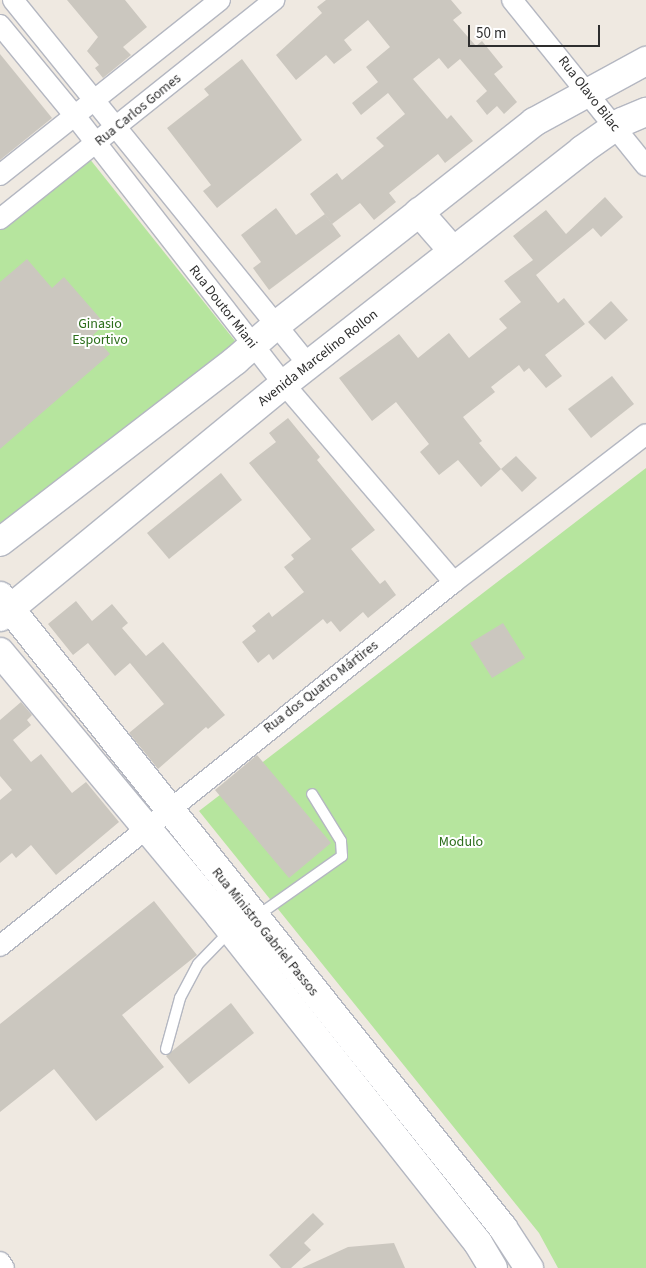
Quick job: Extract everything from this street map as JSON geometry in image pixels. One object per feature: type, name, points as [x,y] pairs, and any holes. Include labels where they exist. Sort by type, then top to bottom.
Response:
[{"type":"main road","points":[[0,542],[253,346],[275,326],[534,122],[587,91],[646,61]]},
{"type":"main road","name":"Avenida Marcelino Rollon","points":[[3,607],[453,251],[614,127],[646,112]]},
{"type":"main road","points":[[419,212],[453,251]]},
{"type":"main road","name":"Rua Ministro Gabriel Passos","points":[[3,607],[167,809],[236,916],[279,970],[503,1228],[529,1268]]},
{"type":"main road","name":"Rua Ministro Gabriel Passos","points":[[0,652],[145,828],[236,916]]},
{"type":"main road","name":"Rua Ministro Gabriel Passos","points":[[279,970],[478,1243],[493,1268]]},
{"type":"street","name":"Rua Doutor Miani","points":[[14,0],[275,326],[309,365]]},
{"type":"street","points":[[0,175],[220,0]]},
{"type":"street","name":"Rua Carlos Gomes","points":[[0,219],[116,129],[274,0]]},
{"type":"street","name":"Rua Olavo Bilac","points":[[512,0],[646,166]]},
{"type":"street","name":"Rua Doutor Miani","points":[[0,26],[75,116],[284,384],[454,582]]},
{"type":"street","name":"Rua dos Quatro Mártires","points":[[0,946],[167,809],[454,582],[646,434]]},
{"type":"street","points":[[0,1262],[4,1268]]},
{"type":"lane","points":[[166,1049],[180,998],[198,964],[236,916],[342,856],[341,841],[312,794]]},
{"type":"green space","name":"Ginasio Esportivo","points":[[85,153],[243,351],[0,530],[0,224]]},
{"type":"green space","name":"Modulo","points":[[646,468],[646,1268],[558,1268],[539,1233],[199,811]]},
{"type":"building","points":[[67,0],[125,0],[147,27],[123,47],[131,55],[103,78],[95,68],[99,65],[87,51],[98,37]]},
{"type":"building","points":[[326,0],[451,0],[462,13],[453,20],[476,46],[482,41],[503,67],[494,74],[517,102],[504,114],[497,106],[487,115],[476,101],[487,91],[460,59],[448,69],[439,58],[413,79],[447,119],[451,115],[473,141],[445,163],[438,154],[389,193],[396,202],[374,220],[360,203],[332,224],[310,194],[337,173],[342,180],[384,146],[376,138],[405,114],[388,93],[361,115],[352,103],[378,82],[366,67],[390,47],[368,20],[344,40],[352,50],[334,64],[326,55],[296,80],[276,55],[322,13],[317,7]]},
{"type":"building","points":[[0,54],[52,118],[0,160]]},
{"type":"building","points":[[242,59],[302,140],[217,208],[203,191],[211,185],[167,128],[209,95],[204,89]]},
{"type":"building","points":[[605,197],[623,217],[601,237],[593,228],[536,275],[558,303],[564,298],[585,324],[545,355],[562,376],[546,388],[529,368],[524,372],[519,365],[491,387],[495,392],[463,417],[482,441],[479,443],[501,469],[481,487],[458,460],[439,475],[420,452],[429,444],[396,402],[372,421],[339,378],[399,334],[418,358],[449,333],[469,358],[507,328],[499,319],[521,302],[504,281],[533,260],[513,236],[546,210],[566,234]]},
{"type":"building","points":[[276,208],[296,235],[325,214],[341,236],[269,290],[253,268],[261,262],[241,235]]},
{"type":"building","points":[[27,259],[52,288],[64,277],[105,324],[93,335],[110,354],[0,449],[0,282]]},
{"type":"building","points":[[611,301],[628,320],[605,340],[588,322]]},
{"type":"building","points":[[612,376],[634,404],[591,438],[568,409]]},
{"type":"building","points":[[288,418],[320,457],[317,460],[375,530],[351,549],[380,584],[385,580],[396,595],[368,618],[363,612],[340,632],[331,621],[327,624],[323,619],[273,660],[269,654],[258,663],[242,642],[256,631],[252,626],[269,612],[272,617],[304,592],[284,567],[294,559],[291,555],[311,539],[249,463],[276,442],[269,433]]},
{"type":"building","points":[[516,456],[537,478],[522,492],[501,469]]},
{"type":"building","points":[[221,473],[242,500],[169,559],[147,533]]},
{"type":"building","points":[[76,601],[92,621],[112,604],[128,623],[122,628],[146,656],[163,642],[225,715],[208,729],[206,727],[158,769],[129,733],[164,704],[130,663],[115,676],[88,643],[73,655],[48,624]]},
{"type":"building","points":[[503,623],[525,658],[492,678],[470,643]]},
{"type":"building","points":[[21,702],[32,715],[27,720],[31,725],[13,740],[31,762],[41,754],[72,793],[86,782],[119,822],[56,875],[31,845],[16,858],[12,853],[0,863],[0,800],[12,790],[0,776],[0,720]]},
{"type":"building","points":[[257,755],[331,843],[289,878],[215,790]]},
{"type":"building","points":[[154,901],[197,955],[122,1015],[164,1067],[96,1121],[54,1069],[0,1112],[0,1024]]},
{"type":"building","points":[[231,1003],[254,1033],[189,1084],[166,1056]]},
{"type":"building","points":[[313,1213],[324,1224],[304,1243],[311,1250],[291,1268],[281,1268],[269,1255]]},
{"type":"building","points":[[394,1243],[405,1268],[302,1268],[348,1247]]}]
